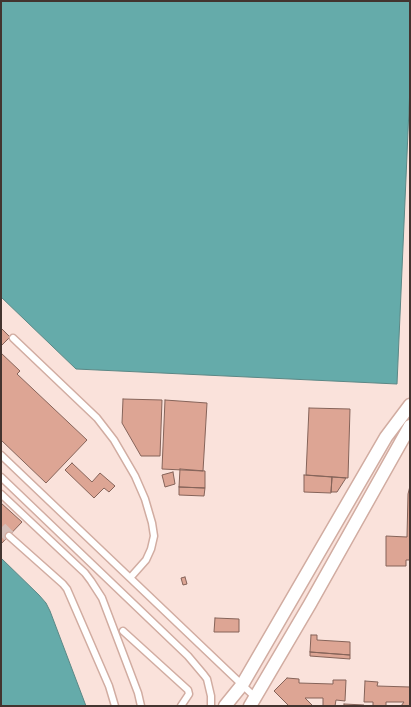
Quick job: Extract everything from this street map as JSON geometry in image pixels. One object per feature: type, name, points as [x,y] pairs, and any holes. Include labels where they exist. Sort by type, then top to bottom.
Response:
[{"type":"street","points":[[225,706],[242,685],[386,437],[410,405]]},
{"type":"street","points":[[253,702],[410,426]]},
{"type":"lane","points":[[14,338],[97,418],[114,440],[135,476],[152,522],[154,536],[146,560],[130,578]]},
{"type":"lane","points":[[1,454],[242,685],[253,702]]},
{"type":"lane","points":[[1,477],[188,656],[207,680],[211,696],[210,706]]},
{"type":"lane","points":[[1,494],[85,573],[91,581],[102,598],[142,706]]},
{"type":"lane","points":[[9,536],[67,589],[109,686],[115,706]]},
{"type":"lane","points":[[123,632],[188,690],[189,694],[181,706]]},
{"type":"water","points":[[1,1],[410,1],[410,86],[397,384],[76,369],[1,297]]},
{"type":"water","points":[[1,558],[46,603],[86,706],[1,706]]},
{"type":"building","points":[[1,328],[10,337],[1,346]]},
{"type":"building","points":[[1,353],[20,371],[17,374],[87,440],[46,483],[1,440]]},
{"type":"building","points":[[123,399],[162,400],[160,456],[141,456],[122,423]]},
{"type":"building","points":[[165,400],[207,403],[203,471],[162,469]]},
{"type":"building","points":[[309,408],[350,409],[348,478],[306,475]]},
{"type":"building","points":[[72,463],[92,482],[100,473],[115,486],[109,492],[104,488],[94,498],[65,470]]},
{"type":"building","points":[[180,469],[205,471],[205,488],[179,487]]},
{"type":"building","points":[[173,472],[175,484],[165,487],[162,475]]},
{"type":"building","points":[[304,475],[332,477],[331,493],[304,492]]},
{"type":"building","points":[[332,477],[346,478],[337,492],[331,492]]},
{"type":"building","points":[[410,486],[410,560],[406,560],[406,566],[386,566],[386,536],[407,537],[408,494]]},
{"type":"building","points":[[179,487],[205,488],[204,496],[179,495]]},
{"type":"building","points":[[1,503],[22,522],[1,544]]},
{"type":"building","points":[[185,577],[187,584],[183,585],[181,578]]},
{"type":"building","points":[[215,618],[239,619],[239,632],[214,632]]},
{"type":"building","points":[[311,635],[317,635],[317,640],[350,642],[350,655],[310,652]]},
{"type":"building","points":[[310,652],[350,655],[350,659],[310,656]]},
{"type":"building","points":[[287,678],[299,679],[299,683],[333,684],[333,680],[346,680],[345,701],[336,700],[335,706],[323,706],[323,698],[305,698],[313,706],[289,706],[274,691]]},
{"type":"building","points":[[365,681],[378,682],[377,686],[410,687],[410,706],[401,706],[404,702],[386,702],[386,706],[373,706],[373,702],[364,702]]},
{"type":"building","points":[[344,704],[364,705],[364,706],[344,706]]},
{"type":"tunnel","points":[[1,528],[9,536]]}]
